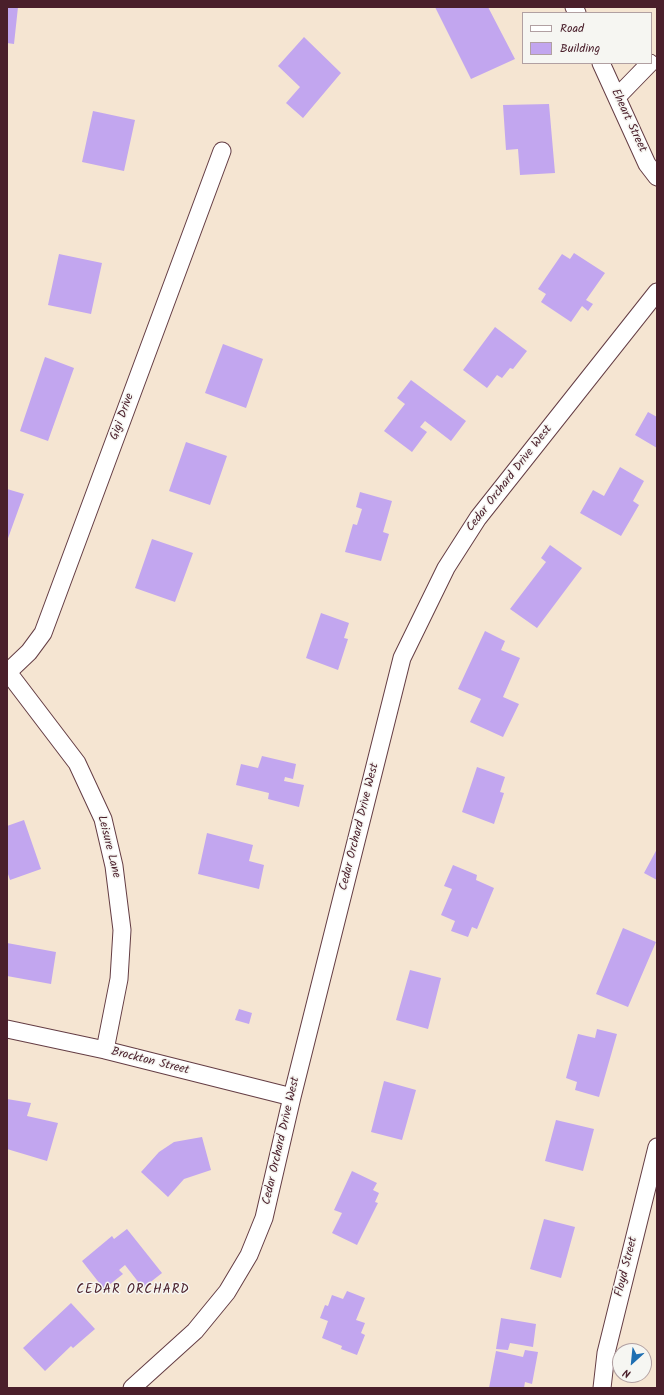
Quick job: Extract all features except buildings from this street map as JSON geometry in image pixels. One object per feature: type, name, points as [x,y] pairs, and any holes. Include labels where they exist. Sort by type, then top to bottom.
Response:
[{"type":"street","name":"Eheart Street","points":[[601,64],[647,164],[657,177]]},
{"type":"street","points":[[617,97],[648,64]]},
{"type":"street","name":"Gigi Drive","points":[[7,671],[29,652],[43,633],[222,151]]},
{"type":"street","name":"Cedar Orchard Drive West","points":[[132,1388],[195,1331],[228,1292],[249,1254],[264,1218],[292,1097],[402,658],[446,568],[478,518],[657,292]]},
{"type":"street","name":"Leisure Lane","points":[[7,671],[77,763],[103,819],[114,866],[122,930],[119,979],[105,1050]]},
{"type":"street","name":"Brockton Street","points":[[7,1029],[105,1050],[292,1097]]},
{"type":"street","name":"Floyd Street","points":[[602,1388],[606,1353],[657,1147]]},
{"type":"district","name":"CEDAR ORCHARD","points":[[133,1291]]}]
